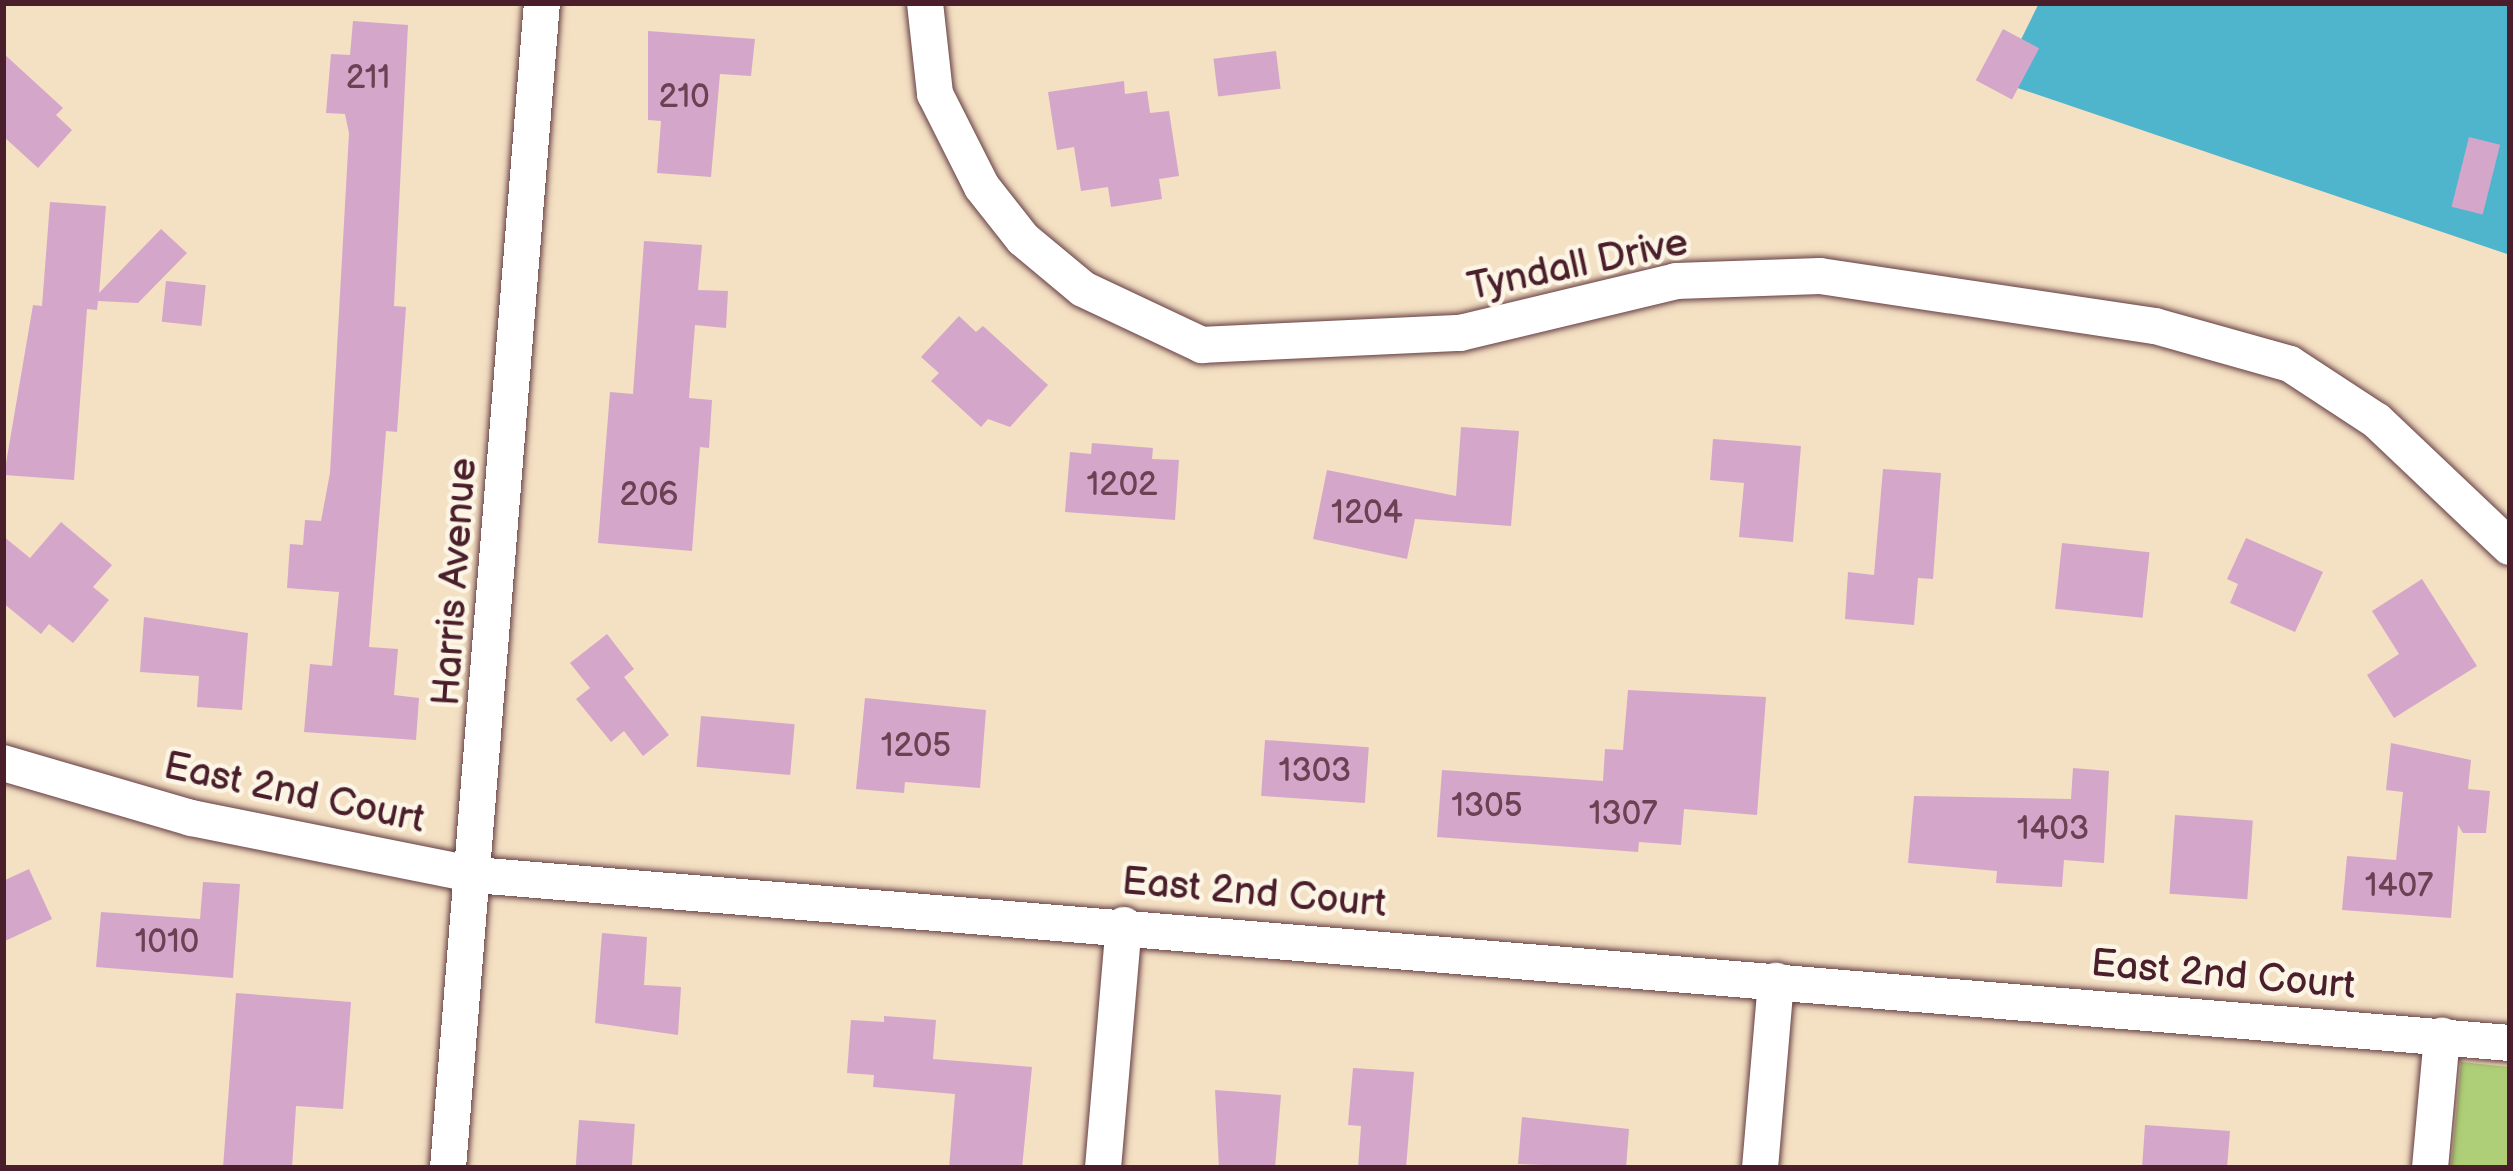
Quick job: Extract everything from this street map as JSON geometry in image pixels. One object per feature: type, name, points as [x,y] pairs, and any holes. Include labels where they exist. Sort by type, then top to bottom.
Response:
[{"type":"street","name":"Harris Avenue","points":[[448,1168],[476,875],[542,3]]},
{"type":"street","name":"Tyndall Drive","points":[[926,3],[935,94],[982,187],[1023,239],[1083,289],[1202,345],[1460,333],[1676,281],[1820,276],[2155,326],[2290,364],[2377,421],[2510,547]]},
{"type":"street","name":"East 2nd Court","points":[[3,763],[191,818],[476,875],[2510,1043]]},
{"type":"street","points":[[1103,1168],[1124,925]]},
{"type":"street","points":[[1760,1168],[1776,981]]},
{"type":"street","points":[[2429,1168],[2442,1036]]},
{"type":"green space","points":[[2461,1062],[2510,1067],[2510,1168],[2451,1168]]},
{"type":"water","points":[[2039,3],[2510,3],[2510,255],[2000,82]]},
{"type":"building","points":[[353,21],[408,25],[394,306],[406,307],[397,432],[386,431],[369,647],[398,649],[394,695],[419,698],[416,740],[304,732],[310,664],[332,666],[339,592],[287,588],[290,544],[303,545],[305,520],[321,521],[330,473],[349,133],[345,114],[326,113],[331,54],[350,55]]},
{"type":"building","points":[[2003,29],[2039,48],[2012,99],[1976,80]]},
{"type":"building","points":[[648,31],[755,39],[751,76],[720,74],[711,177],[657,173],[661,121],[648,120]]},
{"type":"building","points":[[1276,51],[1281,89],[1218,96],[1213,59]]},
{"type":"building","points":[[3,53],[63,108],[56,115],[72,130],[38,168],[3,136]]},
{"type":"building","points":[[1124,81],[1125,94],[1147,91],[1150,113],[1169,111],[1179,176],[1159,179],[1162,199],[1111,207],[1108,187],[1081,191],[1074,147],[1057,150],[1048,92]]},
{"type":"building","points":[[2469,137],[2500,145],[2483,215],[2452,207]]},
{"type":"building","points":[[50,202],[106,206],[99,293],[161,229],[187,253],[138,303],[98,301],[97,310],[87,309],[74,480],[4,475],[33,305],[42,306]]},
{"type":"building","points":[[644,241],[702,245],[698,290],[728,291],[726,328],[695,325],[689,398],[712,400],[709,448],[700,447],[692,551],[598,543],[610,392],[633,394]]},
{"type":"building","points":[[166,281],[206,285],[201,326],[162,322]]},
{"type":"building","points":[[959,316],[976,332],[983,326],[1048,385],[1010,427],[988,419],[981,427],[931,381],[939,373],[921,357]]},
{"type":"building","points":[[1461,427],[1519,431],[1511,526],[1415,519],[1407,559],[1313,539],[1327,470],[1456,496]]},
{"type":"building","points":[[1713,439],[1801,446],[1793,542],[1739,537],[1744,483],[1710,480]]},
{"type":"building","points":[[1092,443],[1153,448],[1152,459],[1179,460],[1175,520],[1065,512],[1070,452],[1091,454]]},
{"type":"building","points":[[1883,469],[1941,473],[1933,579],[1918,578],[1914,625],[1845,619],[1848,572],[1874,575]]},
{"type":"building","points":[[61,522],[112,565],[93,587],[109,600],[73,643],[49,624],[41,634],[3,603],[3,536],[30,558]]},
{"type":"building","points":[[2246,538],[2323,572],[2295,632],[2230,603],[2238,584],[2227,579]]},
{"type":"building","points":[[2062,543],[2150,552],[2143,618],[2055,609]]},
{"type":"building","points":[[2422,579],[2477,666],[2394,718],[2367,675],[2399,654],[2372,611]]},
{"type":"building","points":[[144,617],[248,633],[242,710],[197,707],[199,676],[140,672]]},
{"type":"building","points":[[607,634],[634,669],[624,677],[669,735],[643,756],[624,731],[611,742],[576,699],[590,688],[570,663]]},
{"type":"building","points":[[1628,690],[1766,697],[1757,815],[1684,809],[1681,845],[1639,842],[1638,852],[1437,837],[1442,770],[1603,781],[1605,749],[1623,750]]},
{"type":"building","points":[[865,698],[986,710],[980,788],[905,782],[904,793],[856,789]]},
{"type":"building","points":[[701,716],[795,724],[790,775],[697,767]]},
{"type":"building","points":[[1265,740],[1369,747],[1365,803],[1261,796]]},
{"type":"building","points":[[2391,743],[2471,760],[2468,789],[2490,791],[2486,833],[2463,833],[2458,825],[2451,918],[2342,910],[2347,856],[2396,860],[2403,792],[2386,790]]},
{"type":"building","points":[[2073,768],[2109,771],[2104,863],[2064,860],[2062,887],[1996,883],[1997,871],[1908,863],[1914,796],[2071,799]]},
{"type":"building","points":[[2175,815],[2253,820],[2247,899],[2169,894]]},
{"type":"building","points":[[29,869],[52,919],[3,942],[3,881]]},
{"type":"building","points":[[203,882],[240,884],[233,978],[96,967],[101,912],[200,919]]},
{"type":"building","points":[[602,933],[647,937],[644,985],[681,987],[678,1035],[595,1023]]},
{"type":"building","points":[[236,993],[351,1002],[343,1109],[296,1106],[292,1168],[223,1168]]},
{"type":"building","points":[[884,1016],[936,1020],[933,1059],[1032,1067],[1022,1168],[949,1168],[955,1094],[873,1087],[874,1075],[847,1073],[851,1020],[884,1022]]},
{"type":"building","points":[[1353,1068],[1414,1072],[1406,1168],[1358,1168],[1361,1126],[1348,1125]]},
{"type":"building","points":[[1215,1090],[1281,1095],[1275,1168],[1219,1168]]},
{"type":"building","points":[[1522,1117],[1629,1129],[1626,1168],[1518,1164]]},
{"type":"building","points":[[579,1120],[635,1124],[632,1168],[576,1168]]},
{"type":"building","points":[[2145,1125],[2230,1131],[2227,1168],[2142,1168]]}]
